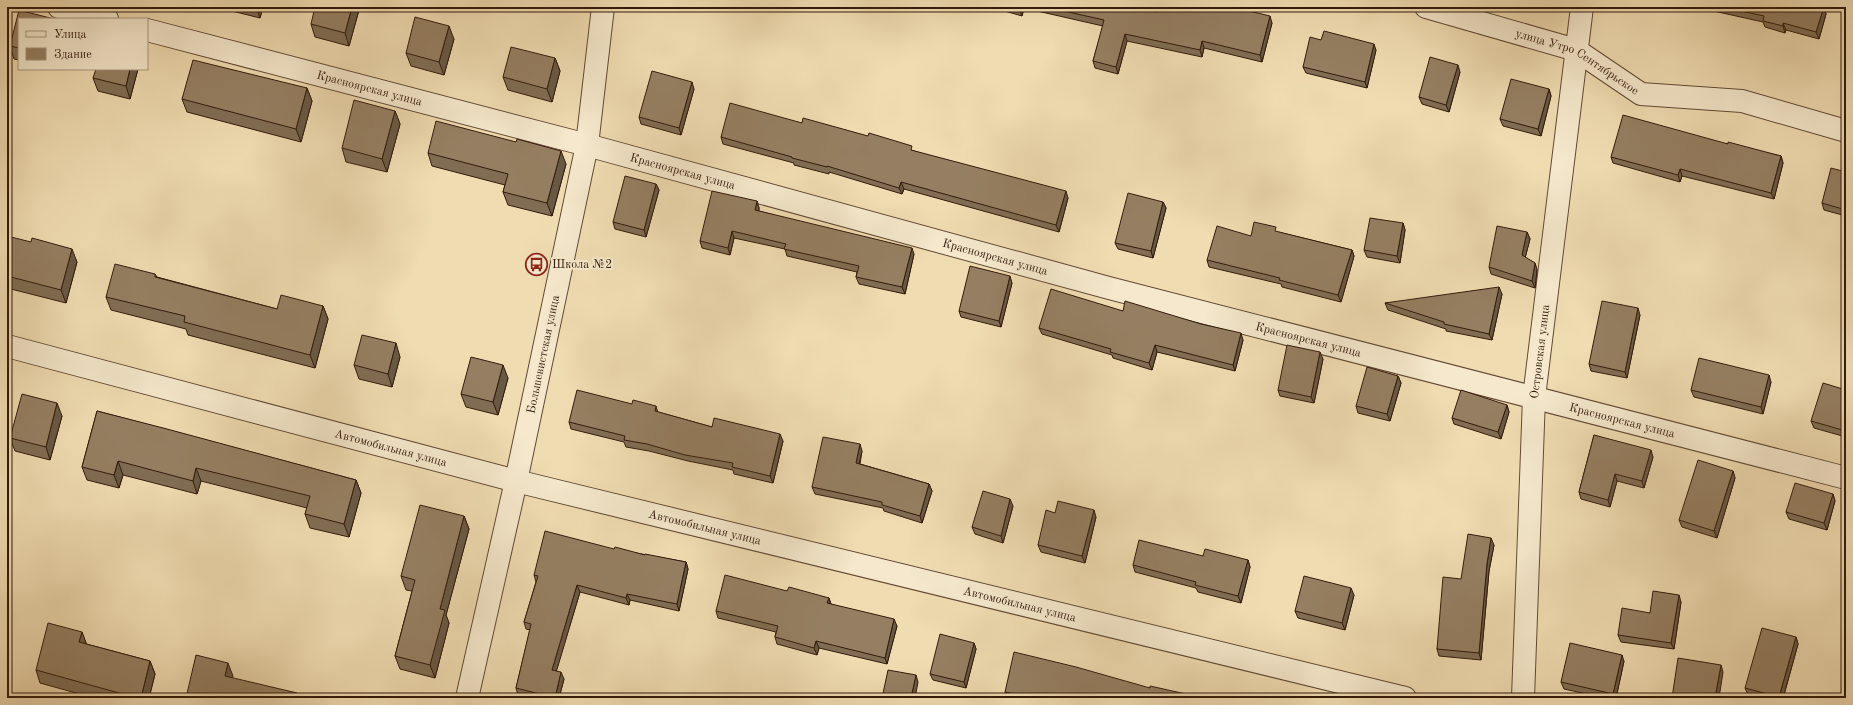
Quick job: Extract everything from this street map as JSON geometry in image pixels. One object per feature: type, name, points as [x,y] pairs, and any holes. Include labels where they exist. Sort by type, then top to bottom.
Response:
[{"type":"street","points":[[59,7],[103,18]]},
{"type":"street","name":"Большевистская улица","points":[[467,698],[516,481],[587,146],[603,7]]},
{"type":"street","name":"улица Утро Сентябрьское","points":[[1426,7],[1576,50],[1641,94],[1742,101],[1846,131]]},
{"type":"street","name":"Островская улица","points":[[1523,698],[1534,397],[1582,7]]},
{"type":"street","name":"Красноярская улица","points":[[148,30],[587,146],[1109,288],[1846,478]]},
{"type":"street","name":"Автомобильная улица","points":[[7,346],[516,481],[1405,698]]},
{"type":"building","points":[[315,7],[352,7],[345,33],[311,24]]},
{"type":"building","points":[[1046,7],[1136,7],[1156,12],[1157,7],[1233,7],[1270,16],[1260,55],[1202,41],[1200,50],[1125,34],[1116,67],[1093,61],[1104,20]]},
{"type":"building","points":[[1723,7],[1824,7],[1816,32],[1783,23],[1783,26],[1763,21],[1764,16]]},
{"type":"building","points":[[19,10],[50,18],[18,18],[18,48],[10,46]]},
{"type":"building","points":[[415,17],[449,26],[439,62],[406,53]]},
{"type":"building","points":[[1324,31],[1374,44],[1365,82],[1303,67],[1310,37],[1321,40]]},
{"type":"building","points":[[511,47],[555,58],[547,89],[503,77]]},
{"type":"building","points":[[1430,57],[1458,65],[1446,105],[1419,97]]},
{"type":"building","points":[[193,60],[307,88],[296,129],[182,99]]},
{"type":"building","points":[[96,70],[130,70],[126,86],[93,78]]},
{"type":"building","points":[[652,71],[692,82],[679,128],[639,117]]},
{"type":"building","points":[[1511,79],[1549,89],[1538,129],[1500,119]]},
{"type":"building","points":[[354,100],[395,111],[382,159],[342,148]]},
{"type":"building","points":[[730,103],[802,123],[803,118],[868,136],[869,133],[912,146],[911,150],[1066,191],[1056,225],[901,182],[899,188],[827,166],[792,158],[721,137]]},
{"type":"building","points":[[1623,115],[1728,144],[1728,142],[1781,156],[1771,193],[1680,169],[1678,175],[1611,157]]},
{"type":"building","points":[[436,121],[516,142],[517,139],[561,151],[547,203],[503,192],[508,174],[428,153]]},
{"type":"building","points":[[1831,168],[1846,172],[1846,210],[1822,203]]},
{"type":"building","points":[[625,176],[656,184],[644,230],[613,222]]},
{"type":"building","points":[[712,191],[757,201],[755,210],[912,248],[902,287],[856,277],[859,266],[784,249],[786,244],[732,231],[728,248],[700,241]]},
{"type":"building","points":[[1128,193],[1163,202],[1151,251],[1115,243]]},
{"type":"building","points":[[1370,218],[1403,223],[1397,256],[1364,250]]},
{"type":"building","points":[[1254,222],[1276,227],[1275,231],[1352,250],[1338,295],[1279,280],[1280,278],[1207,260],[1217,226],[1251,236]]},
{"type":"building","points":[[1497,226],[1527,232],[1522,255],[1535,263],[1532,281],[1489,267]]},
{"type":"building","points":[[7,236],[31,242],[32,238],[72,249],[61,290],[7,276]]},
{"type":"building","points":[[115,264],[155,274],[155,277],[277,309],[281,295],[323,306],[310,355],[184,322],[185,316],[106,297]]},
{"type":"building","points":[[970,266],[1010,276],[999,321],[959,311]]},
{"type":"building","points":[[1499,287],[1489,334],[1444,324],[1444,322],[1385,303]]},
{"type":"building","points":[[1051,289],[1123,311],[1125,301],[1201,324],[1241,333],[1233,365],[1155,345],[1149,363],[1110,352],[1111,349],[1039,328]]},
{"type":"building","points":[[1602,301],[1638,308],[1625,372],[1589,364]]},
{"type":"building","points":[[362,335],[396,343],[388,374],[354,365]]},
{"type":"building","points":[[1287,345],[1320,352],[1311,397],[1278,390]]},
{"type":"building","points":[[471,357],[503,365],[493,402],[461,394]]},
{"type":"building","points":[[1699,358],[1769,375],[1761,407],[1691,390]]},
{"type":"building","points":[[1367,367],[1398,376],[1387,414],[1356,406]]},
{"type":"building","points":[[1823,383],[1846,390],[1846,431],[1811,421]]},
{"type":"building","points":[[577,390],[632,404],[633,400],[656,406],[655,411],[712,427],[714,418],[780,434],[770,476],[732,467],[733,463],[685,455],[647,444],[624,440],[625,436],[569,422]]},
{"type":"building","points":[[1461,390],[1507,405],[1498,432],[1452,418]]},
{"type":"building","points":[[22,394],[57,403],[46,447],[10,438]]},
{"type":"building","points":[[97,411],[356,480],[344,524],[305,514],[310,496],[196,468],[193,481],[118,461],[114,475],[82,467]]},
{"type":"building","points":[[1594,435],[1651,450],[1642,481],[1615,474],[1608,500],[1579,492]]},
{"type":"building","points":[[823,437],[860,444],[856,463],[929,484],[920,516],[882,505],[882,502],[812,487]]},
{"type":"building","points":[[1698,460],[1733,471],[1714,531],[1679,520]]},
{"type":"building","points":[[1795,483],[1833,494],[1824,523],[1786,512]]},
{"type":"building","points":[[983,491],[1010,499],[1001,536],[972,527]]},
{"type":"building","points":[[1058,501],[1094,510],[1082,556],[1038,545],[1046,510],[1055,513]]},
{"type":"building","points":[[420,505],[464,516],[440,609],[445,610],[430,665],[395,656],[415,580],[401,576]]},
{"type":"building","points":[[545,531],[614,549],[615,547],[645,555],[686,562],[677,604],[627,594],[626,598],[577,585],[552,670],[561,672],[555,698],[516,688],[531,624],[524,622],[538,576],[534,575]]},
{"type":"building","points":[[1468,534],[1491,538],[1487,564],[1479,653],[1437,649],[1443,577],[1461,579]]},
{"type":"building","points":[[1139,540],[1203,556],[1205,549],[1248,560],[1238,596],[1195,585],[1196,582],[1133,565]]},
{"type":"building","points":[[725,575],[787,591],[789,587],[829,598],[827,603],[894,619],[885,658],[816,641],[814,648],[775,637],[778,626],[716,611]]},
{"type":"building","points":[[1304,576],[1351,588],[1342,623],[1295,611]]},
{"type":"building","points":[[1653,591],[1679,595],[1671,643],[1618,635],[1622,608],[1650,613]]},
{"type":"building","points":[[48,623],[82,632],[79,642],[150,661],[141,698],[36,670]]},
{"type":"building","points":[[1762,628],[1796,637],[1779,697],[1745,688]]},
{"type":"building","points":[[940,634],[974,643],[964,682],[930,674]]},
{"type":"building","points":[[1570,643],[1622,655],[1613,694],[1561,682]]},
{"type":"building","points":[[1014,652],[1076,667],[1150,688],[1150,686],[1186,694],[1185,698],[1031,698],[1005,692]]},
{"type":"building","points":[[196,655],[228,663],[225,676],[297,693],[296,698],[186,698]]},
{"type":"building","points":[[1678,658],[1721,665],[1715,698],[1672,698]]},
{"type":"building","points":[[888,670],[916,675],[911,698],[882,698]]},
{"type":"building","points":[[1782,694],[1794,698],[1781,698]]},
{"type":"place","name":"Школа №2","points":[[536,264]]}]
